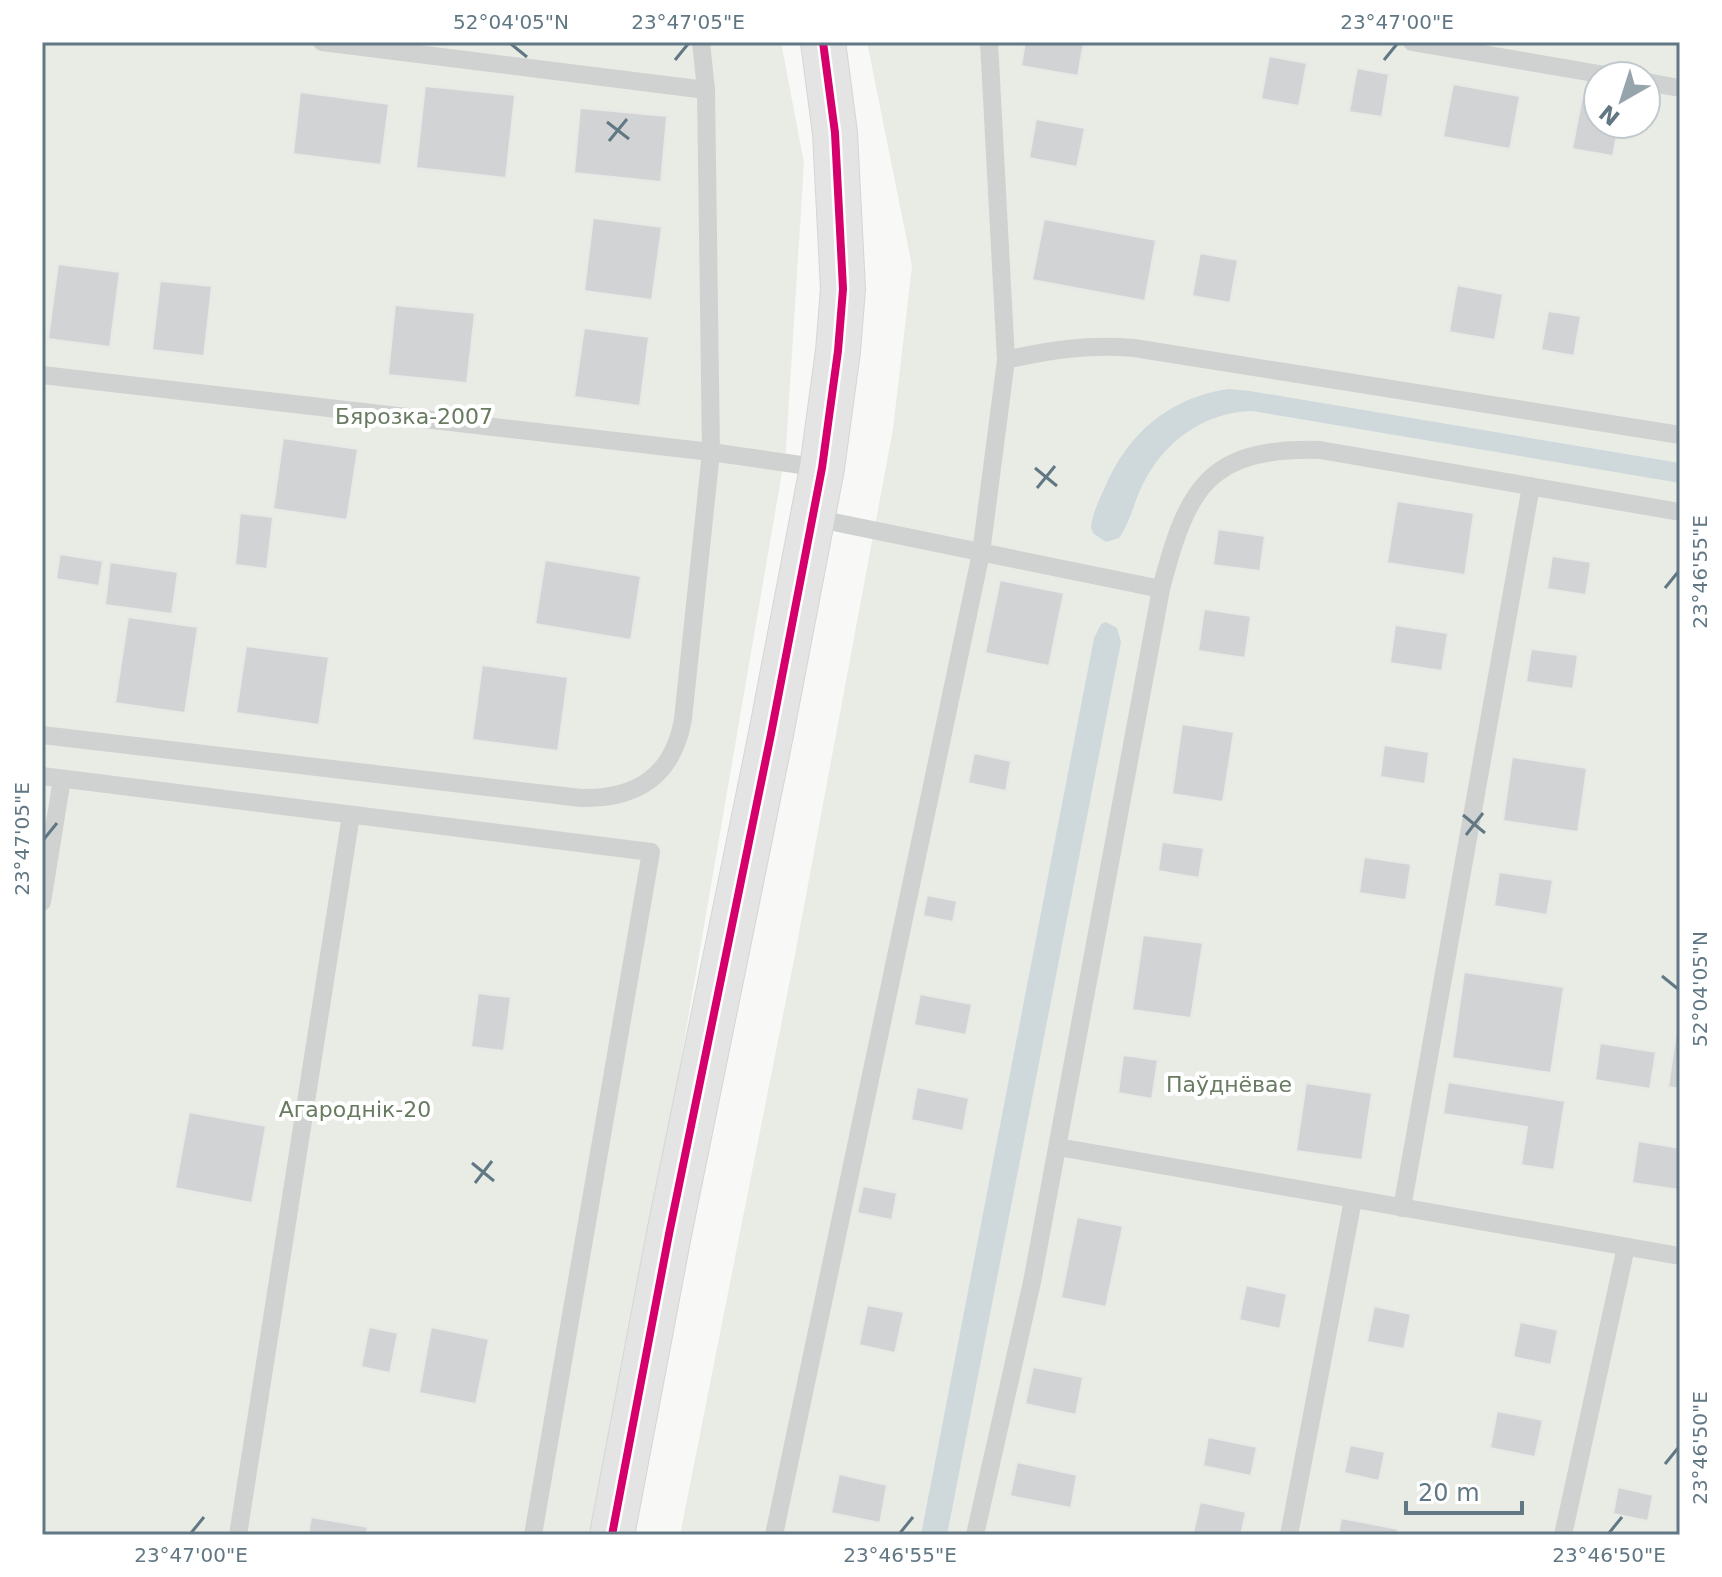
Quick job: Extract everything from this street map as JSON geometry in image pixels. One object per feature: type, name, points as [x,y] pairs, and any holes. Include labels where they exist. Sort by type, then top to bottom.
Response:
[{"type":"street","points":[[612,1535],[822,468],[843,289],[835,133],[823,42]]},
{"type":"lane","points":[[322,42],[706,90]]},
{"type":"lane","points":[[42,735],[581,798],[620,796],[657,775],[679,741],[711,452],[706,90],[701,42]]},
{"type":"lane","points":[[774,1535],[981,553],[1006,360],[989,42]]},
{"type":"lane","points":[[1412,42],[1582,71]]},
{"type":"lane","points":[[1006,360],[1069,348],[1134,348],[1680,435]]},
{"type":"lane","points":[[42,375],[711,452],[822,468]]},
{"type":"lane","points":[[975,1535],[1032,1282],[1161,589],[1182,520],[1199,491],[1214,474],[1235,460],[1259,452],[1320,450],[1680,512]]},
{"type":"lane","points":[[1402,1208],[1531,486]]},
{"type":"lane","points":[[814,518],[1161,589]]},
{"type":"lane","points":[[42,776],[651,852],[533,1535]]},
{"type":"lane","points":[[42,902],[62,779]]},
{"type":"lane","points":[[238,1535],[351,815]]},
{"type":"lane","points":[[1058,1147],[1680,1256]]},
{"type":"lane","points":[[1289,1535],[1353,1200]]},
{"type":"lane","points":[[1563,1535],[1626,1247]]},
{"type":"green space","points":[[42,42],[781,42],[804,163],[786,449],[659,1188],[592,1535],[42,1535]]},
{"type":"green space","name":"Паўднёвае","points":[[867,42],[1680,42],[1680,1535],[680,1535],[793,965],[893,429],[912,266]]},
{"type":"shaded area","points":[[1229,389],[1680,463],[1680,483],[1252,411],[1218,417],[1187,432],[1173,443],[1151,470],[1119,538],[1106,542],[1094,534],[1091,528],[1100,497],[1126,450],[1139,434],[1170,409],[1188,400]]},
{"type":"shaded area","points":[[1106,622],[1117,628],[1121,642],[947,1535],[921,1535],[1094,638],[1101,624]]},
{"type":"building","points":[[1025,42],[1084,42],[1078,76],[1021,66]]},
{"type":"building","points":[[1269,56],[1307,63],[1299,106],[1261,99]]},
{"type":"building","points":[[1357,68],[1389,74],[1382,117],[1349,112]]},
{"type":"building","points":[[1453,84],[1520,96],[1510,149],[1443,137]]},
{"type":"building","points":[[425,86],[515,95],[506,178],[416,168]]},
{"type":"building","points":[[300,92],[389,104],[381,165],[293,154]]},
{"type":"building","points":[[1582,98],[1582,140],[1616,140],[1613,156],[1572,149]]},
{"type":"building","points":[[580,108],[667,116],[661,182],[574,173]]},
{"type":"building","points":[[1036,119],[1085,128],[1077,167],[1029,158]]},
{"type":"building","points":[[593,218],[662,227],[652,300],[584,291]]},
{"type":"building","points":[[1044,219],[1156,240],[1145,301],[1032,280]]},
{"type":"building","points":[[1200,253],[1238,260],[1230,303],[1192,296]]},
{"type":"building","points":[[58,264],[120,272],[110,347],[48,339]]},
{"type":"building","points":[[160,281],[212,286],[204,356],[152,350]]},
{"type":"building","points":[[1457,285],[1503,294],[1495,340],[1449,332]]},
{"type":"building","points":[[395,305],[475,313],[467,383],[388,375]]},
{"type":"building","points":[[1548,311],[1581,316],[1574,356],[1541,350]]},
{"type":"building","points":[[584,328],[649,337],[640,406],[574,397]]},
{"type":"building","points":[[283,438],[358,449],[347,520],[273,509]]},
{"type":"building","points":[[1397,501],[1474,513],[1465,575],[1387,563]]},
{"type":"building","points":[[240,513],[273,517],[267,569],[235,565]]},
{"type":"building","points":[[1218,529],[1265,536],[1260,571],[1213,565]]},
{"type":"building","points":[[60,554],[103,561],[99,586],[56,579]]},
{"type":"building","points":[[1552,556],[1591,562],[1586,595],[1547,589]]},
{"type":"building","points":[[545,560],[641,576],[631,640],[535,624]]},
{"type":"building","points":[[110,562],[178,572],[172,614],[105,605]]},
{"type":"building","points":[[1000,580],[1064,593],[1049,666],[985,653]]},
{"type":"building","points":[[1204,609],[1251,616],[1245,658],[1198,651]]},
{"type":"building","points":[[128,617],[198,627],[185,713],[115,703]]},
{"type":"building","points":[[1395,625],[1448,633],[1442,671],[1390,663]]},
{"type":"building","points":[[246,646],[329,657],[319,725],[236,713]]},
{"type":"building","points":[[1531,649],[1578,655],[1573,689],[1526,682]]},
{"type":"building","points":[[482,665],[568,677],[558,751],[472,740]]},
{"type":"building","points":[[1182,724],[1234,732],[1223,802],[1172,794]]},
{"type":"building","points":[[1384,745],[1429,752],[1425,784],[1380,777]]},
{"type":"building","points":[[974,753],[1011,761],[1006,791],[968,783]]},
{"type":"building","points":[[1512,757],[1587,768],[1578,832],[1503,821]]},
{"type":"building","points":[[1162,842],[1204,848],[1199,878],[1158,871]]},
{"type":"building","points":[[1364,857],[1411,864],[1406,900],[1359,893]]},
{"type":"building","points":[[1499,872],[1553,880],[1547,915],[1494,906]]},
{"type":"building","points":[[927,895],[957,901],[953,922],[923,916]]},
{"type":"building","points":[[1143,935],[1203,943],[1191,1018],[1132,1010]]},
{"type":"building","points":[[1464,972],[1564,987],[1551,1073],[1452,1058]]},
{"type":"building","points":[[478,993],[511,997],[504,1051],[471,1047]]},
{"type":"building","points":[[920,994],[972,1004],[966,1035],[914,1025]]},
{"type":"building","points":[[1680,1007],[1680,1089],[1668,1087]]},
{"type":"building","points":[[1600,1043],[1656,1052],[1650,1089],[1595,1080]]},
{"type":"building","points":[[1123,1055],[1158,1060],[1152,1099],[1118,1093]]},
{"type":"building","points":[[1448,1082],[1565,1101],[1554,1170],[1521,1165],[1527,1127],[1443,1114]]},
{"type":"building","points":[[1306,1083],[1372,1093],[1362,1160],[1296,1151]]},
{"type":"building","points":[[917,1087],[969,1098],[963,1131],[911,1120]]},
{"type":"building","points":[[189,1112],[266,1126],[252,1203],[175,1188]]},
{"type":"building","points":[[1638,1141],[1680,1148],[1680,1190],[1632,1183]]},
{"type":"building","points":[[863,1186],[897,1193],[892,1220],[857,1213]]},
{"type":"building","points":[[1077,1217],[1123,1226],[1106,1307],[1061,1298]]},
{"type":"building","points":[[1246,1285],[1287,1294],[1280,1329],[1239,1320]]},
{"type":"building","points":[[867,1305],[904,1312],[895,1353],[859,1345]]},
{"type":"building","points":[[1374,1306],[1411,1314],[1404,1349],[1367,1342]]},
{"type":"building","points":[[1520,1322],[1558,1330],[1551,1365],[1513,1357]]},
{"type":"building","points":[[369,1327],[398,1333],[390,1373],[361,1367]]},
{"type":"building","points":[[431,1327],[489,1339],[476,1404],[419,1393]]},
{"type":"building","points":[[1033,1367],[1083,1377],[1076,1415],[1025,1404]]},
{"type":"building","points":[[1497,1411],[1543,1420],[1535,1457],[1490,1448]]},
{"type":"building","points":[[1208,1437],[1257,1447],[1251,1476],[1203,1466]]},
{"type":"building","points":[[1350,1445],[1385,1452],[1379,1481],[1344,1473]]},
{"type":"building","points":[[1017,1462],[1077,1475],[1071,1508],[1010,1496]]},
{"type":"building","points":[[839,1474],[887,1485],[880,1523],[831,1513]]},
{"type":"building","points":[[1618,1487],[1653,1495],[1648,1521],[1613,1514]]},
{"type":"building","points":[[1200,1502],[1246,1512],[1241,1535],[1193,1534]]},
{"type":"building","points":[[311,1517],[368,1527],[366,1535],[308,1535]]},
{"type":"building","points":[[1341,1518],[1398,1529],[1397,1535],[1338,1535]]},
{"type":"cycle path","points":[[612,1535],[822,468],[843,289],[835,133],[823,42]]},
{"type":"park label","name":"Бярозка-2007","points":[[414,416]]},
{"type":"park label","name":"Агароднік-20","points":[[355,1109]]}]
